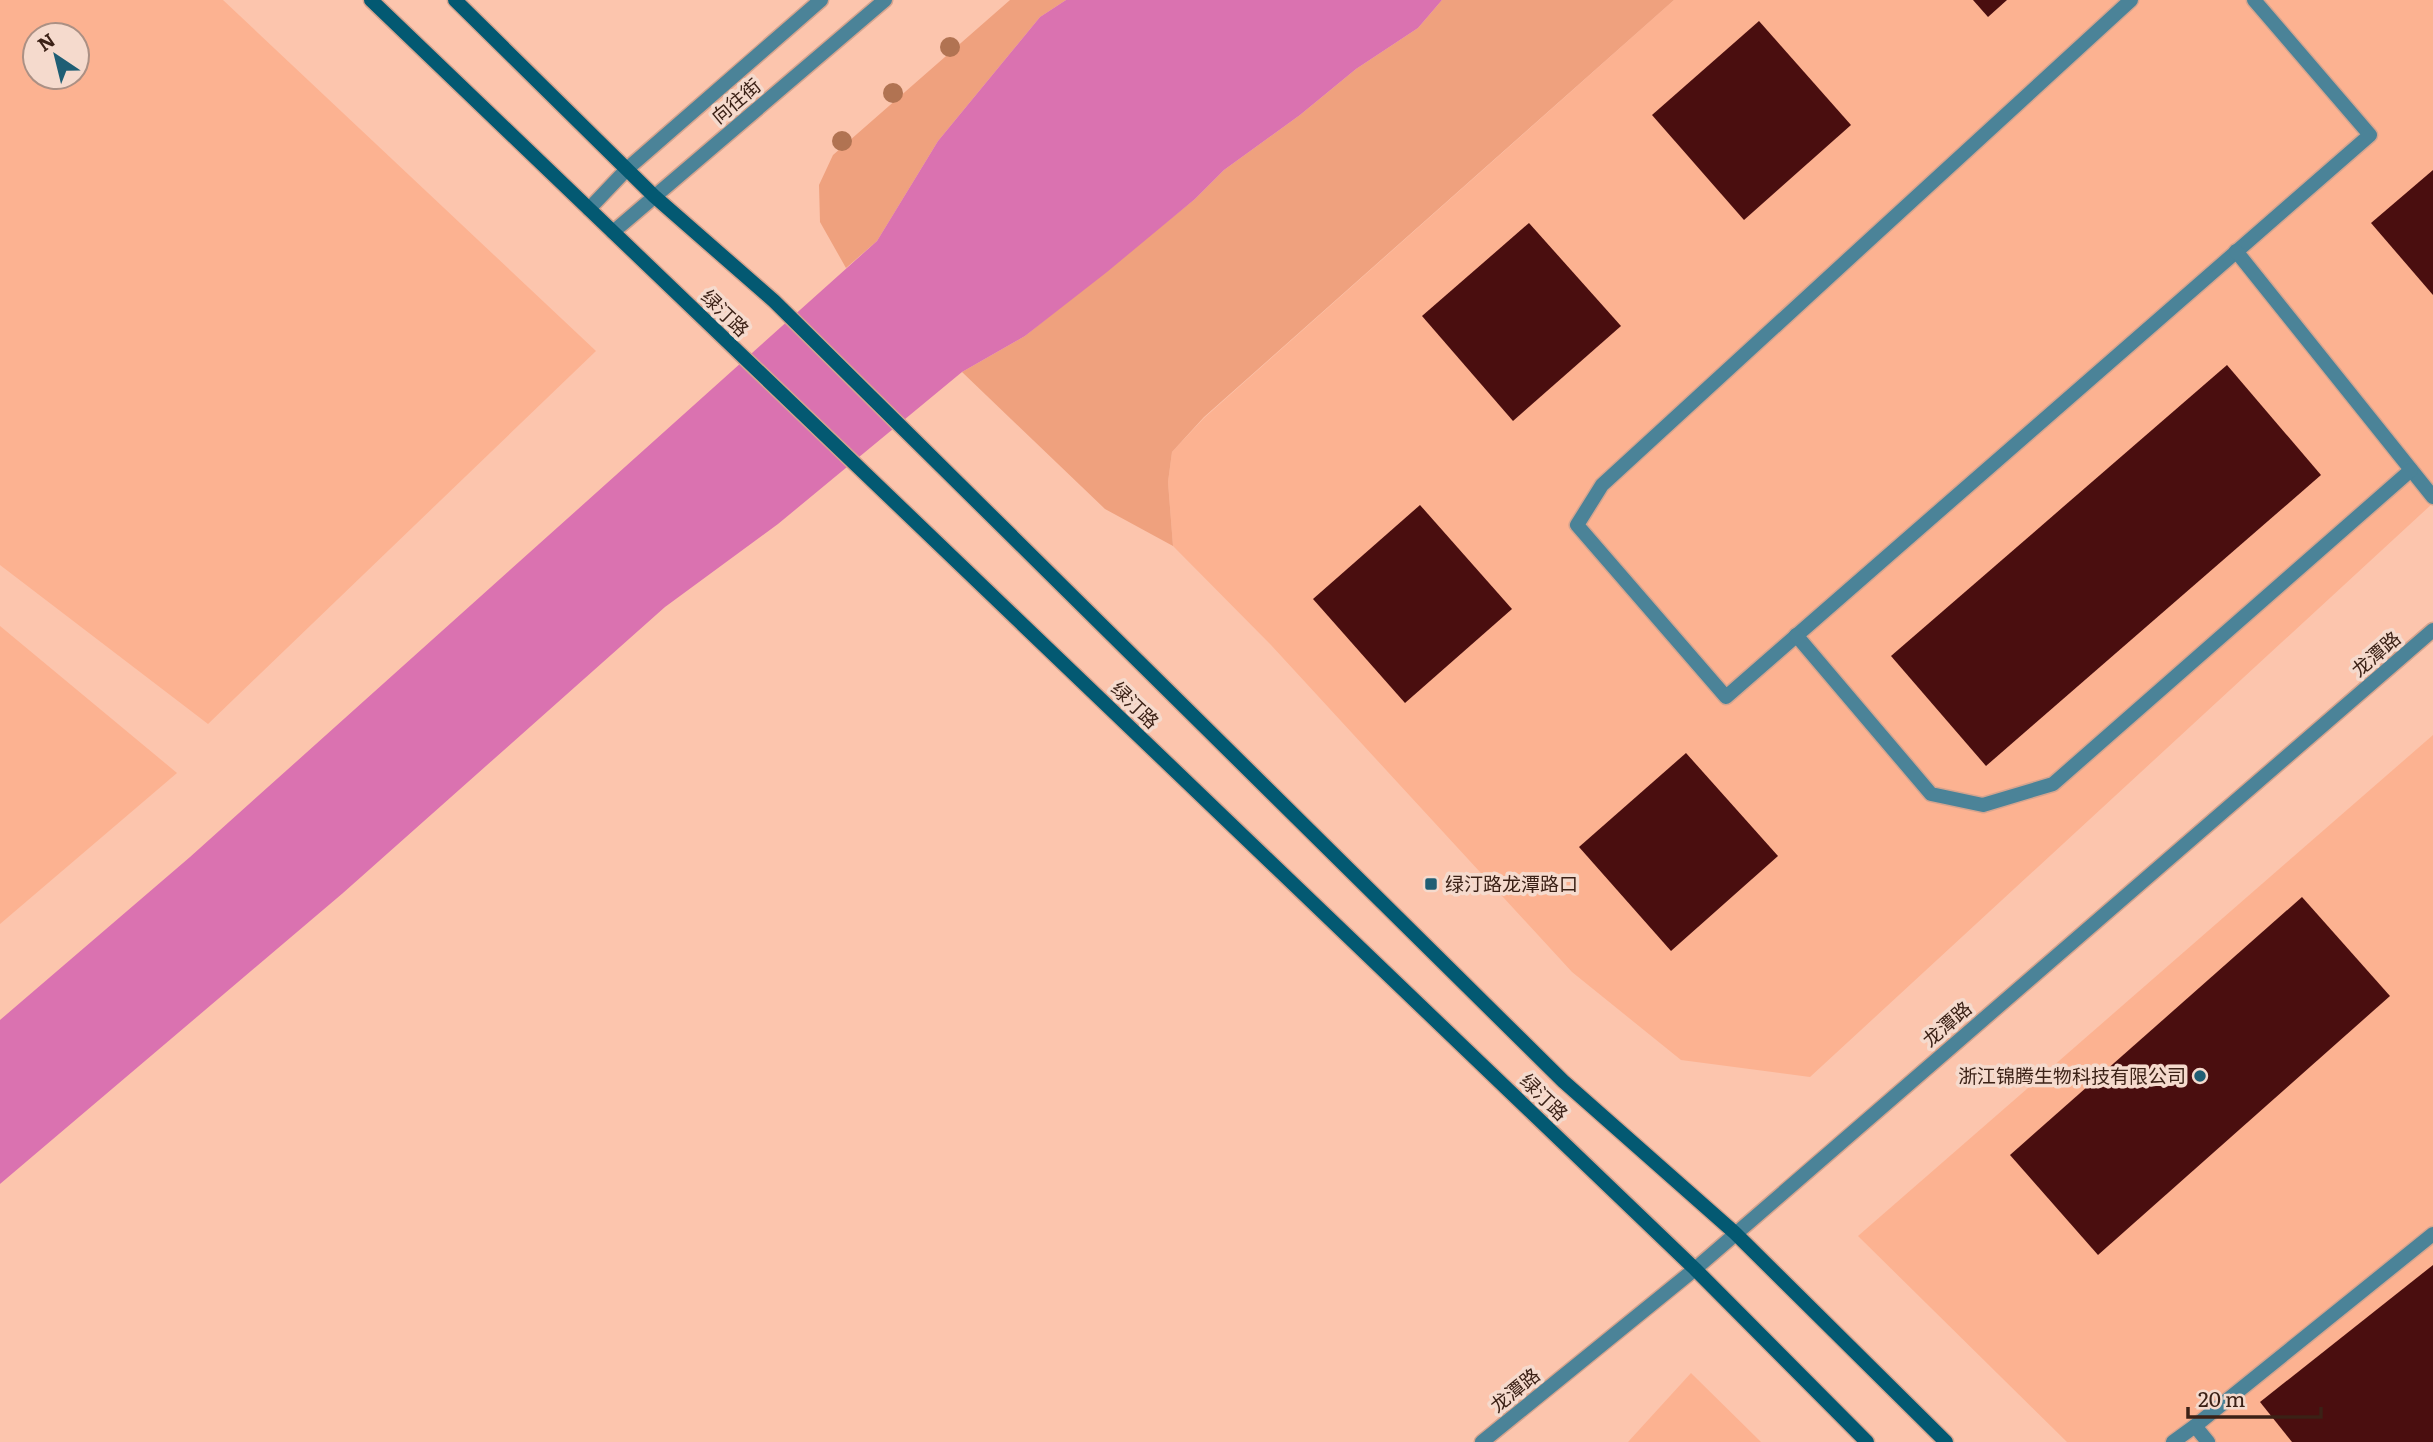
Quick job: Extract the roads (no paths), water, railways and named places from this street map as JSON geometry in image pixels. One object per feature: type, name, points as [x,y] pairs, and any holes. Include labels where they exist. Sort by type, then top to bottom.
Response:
[{"type":"main road","name":"绿汀路","points":[[372,0],[1695,1269],[1867,1442]]},
{"type":"main road","name":"绿汀路","points":[[455,0],[654,196],[774,302],[1563,1081],[1735,1233],[1947,1442]]},
{"type":"street","name":"向往街","points":[[589,209],[627,169],[821,0]]},
{"type":"street","name":"向往街","points":[[613,232],[885,0]]},
{"type":"street","points":[[2131,0],[1602,485],[1577,525],[1726,697],[2370,135],[2254,0]]},
{"type":"street","points":[[2236,251],[2433,497]]},
{"type":"street","points":[[1796,635],[1931,794],[1983,805],[2053,785],[2411,470]]},
{"type":"street","name":"龙潭路","points":[[1482,1442],[1695,1269],[2433,630]]},
{"type":"street","points":[[2173,1442],[2433,1234]]},
{"type":"street","points":[[2195,1426],[2208,1442]]},
{"type":"place","name":"绿汀路龙潭路口","points":[[1431,884]]},
{"type":"place","name":"浙江锦腾生物科技有限公司","points":[[2200,1076]]}]
